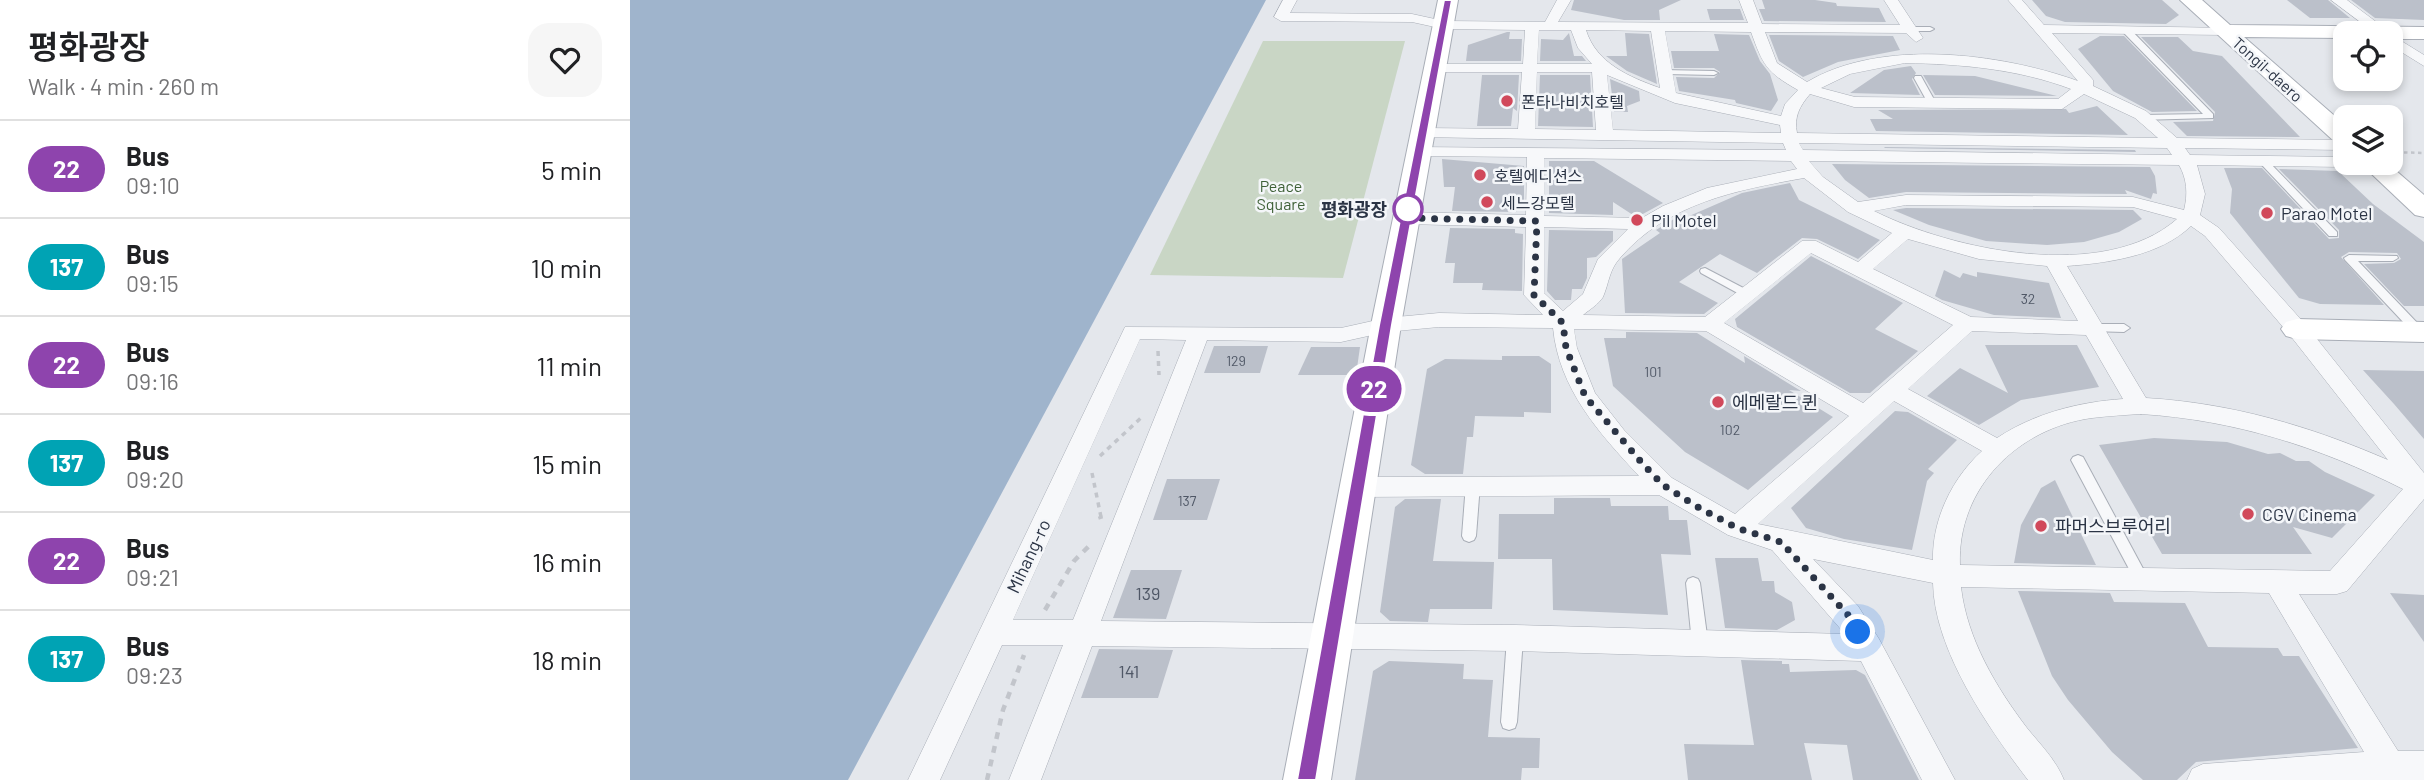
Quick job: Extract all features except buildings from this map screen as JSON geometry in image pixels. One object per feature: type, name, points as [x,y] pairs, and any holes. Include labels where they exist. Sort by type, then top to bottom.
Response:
[{"type":"street","points":[[1290,0],[1282,17],[1412,18],[1444,25],[1908,29]]},
{"type":"street","points":[[1325,17],[1332,0]]},
{"type":"street","points":[[1307,780],[1386,325],[1448,0]]},
{"type":"street","points":[[1549,26],[1564,0]]},
{"type":"street","points":[[1746,0],[1770,64],[1777,72],[1808,89],[1854,102],[2062,104],[2084,89],[2088,83],[2015,0]]},
{"type":"street","points":[[1891,0],[1908,29],[1931,59]]},
{"type":"street","name":"Tongil-daero","points":[[2190,0],[2333,127]]},
{"type":"street","name":"Tongil-daero","points":[[2217,0],[2339,105]]},
{"type":"street","points":[[2338,0],[2367,21]]},
{"type":"street","points":[[1526,135],[1532,26]]},
{"type":"street","points":[[1577,26],[1587,51],[1603,68],[1669,95],[1788,130]]},
{"type":"street","points":[[1657,27],[1669,95]]},
{"type":"street","points":[[2040,29],[2333,33]]},
{"type":"street","points":[[2403,33],[2424,33]]},
{"type":"street","points":[[2403,47],[2424,62]]},
{"type":"street","points":[[2017,69],[2047,63],[2059,50]]},
{"type":"street","points":[[1931,59],[2017,69],[2084,89],[2142,118],[2173,143],[2186,160],[2194,177],[2196,195],[2189,217],[2169,235],[2129,252],[2095,260],[2053,260],[1969,250],[1905,232],[1854,208],[1808,172],[1796,156],[1788,130],[1793,107],[1808,89],[1839,72],[1859,66],[1931,59]]},
{"type":"street","points":[[1434,68],[1603,68]]},
{"type":"street","points":[[1603,68],[1605,136]]},
{"type":"street","points":[[1421,142],[1526,135],[1605,136],[1788,130],[2173,143],[2333,145]]},
{"type":"street","points":[[1421,142],[1536,153],[2333,162]]},
{"type":"street","points":[[1536,153],[1534,295],[1563,323],[1566,348],[1585,396],[1616,436],[1663,485],[1737,528],[1781,542],[1945,574],[2337,583],[2422,487]]},
{"type":"street","points":[[2403,161],[2424,178]]},
{"type":"street","points":[[1563,323],[1593,296],[1594,282],[1612,253],[1670,207],[1711,191],[1808,172]]},
{"type":"street","points":[[2386,175],[2424,209]]},
{"type":"street","points":[[1854,208],[1906,200],[2133,202],[2189,217],[2212,232],[2297,329],[2422,487]]},
{"type":"street","points":[[1406,218],[1646,224]]},
{"type":"street","points":[[1860,270],[1905,232]]},
{"type":"street","points":[[1710,324],[1809,246],[1967,324],[2094,328]]},
{"type":"street","points":[[2053,260],[2139,406]]},
{"type":"street","points":[[1146,333],[1341,335],[1386,325],[1439,320],[1710,324],[1866,415]]},
{"type":"street","points":[[1737,528],[1967,324]]},
{"type":"street","points":[[2297,329],[2422,333]]},
{"type":"street","name":"Mihang-ro","points":[[924,780],[993,632],[1146,333]]},
{"type":"street","points":[[1025,780],[1199,334]]},
{"type":"street","points":[[1894,391],[1996,448]]},
{"type":"street","points":[[2048,780],[1998,716],[1960,642],[1945,574],[1949,523],[1966,481],[1996,448],[2048,421],[2084,411],[2139,406],[2195,410],[2280,428],[2375,463],[2422,487]]},
{"type":"street","points":[[1357,487],[1473,484],[1663,485]]},
{"type":"street","points":[[1781,542],[1848,615],[1869,648],[1939,780]]},
{"type":"street","points":[[2277,582],[2390,766]]},
{"type":"street","points":[[993,632],[1331,638],[1515,638],[1869,648]]},
{"type":"street","points":[[2203,780],[2390,766],[2424,766]]},
{"type":"lane","points":[[1908,29],[1930,29]]},
{"type":"lane","points":[[2126,30],[2210,116],[2142,118]]},
{"type":"lane","points":[[1665,72],[1714,73]]},
{"type":"lane","points":[[1918,78],[1931,103]]},
{"type":"lane","points":[[2263,161],[2333,234]]},
{"type":"lane","points":[[2393,258],[2349,258],[2422,333]]},
{"type":"lane","points":[[1705,271],[1748,294]]},
{"type":"lane","points":[[2094,328],[2124,328]]},
{"type":"lane","points":[[2078,460],[2142,580]]},
{"type":"lane","points":[[1469,536],[1473,484]]},
{"type":"lane","points":[[1693,583],[1700,643]]},
{"type":"lane","points":[[1509,722],[1515,638]]},
{"type":"path","points":[[2403,152],[2424,153]]},
{"type":"path","points":[[1146,333],[1159,385]]},
{"type":"path","points":[[1101,526],[1101,507],[1092,480],[1097,460],[1151,407]]},
{"type":"path","points":[[987,780],[1003,710],[1034,633],[1058,583],[1073,561],[1093,543]]},
{"type":"green space","name":"Peace Square","points":[[1263,41],[1405,41],[1343,278],[1150,275]]},
{"type":"water","points":[[630,0],[1266,0],[848,780],[630,780]]},
{"type":"bus line","name":"22","points":[[1307,780],[1386,325],[1448,0]]},
{"type":"place","name":"폰타나비치호텔","points":[[1507,101]]},
{"type":"place","name":"호텔에디션스","points":[[1480,175]]},
{"type":"place","name":"세느강모텔","points":[[1487,202]]},
{"type":"place","name":"평화광장","points":[[1408,209]]},
{"type":"place","name":"Parao Motel","points":[[2267,213]]},
{"type":"place","name":"Pil Motel","points":[[1637,220]]},
{"type":"place","name":"에메랄드 퀸","points":[[1718,402]]},
{"type":"place","name":"CGV Cinema","points":[[2248,514]]},
{"type":"place","name":"파머스브루어리","points":[[2041,526]]},
{"type":"route","points":[[1408,209],[1406,218],[1537,221],[1534,295],[1563,323],[1573,373],[1585,396],[1616,436],[1663,485],[1680,496],[1737,528],[1781,542],[1848,615],[1858,632]]}]
